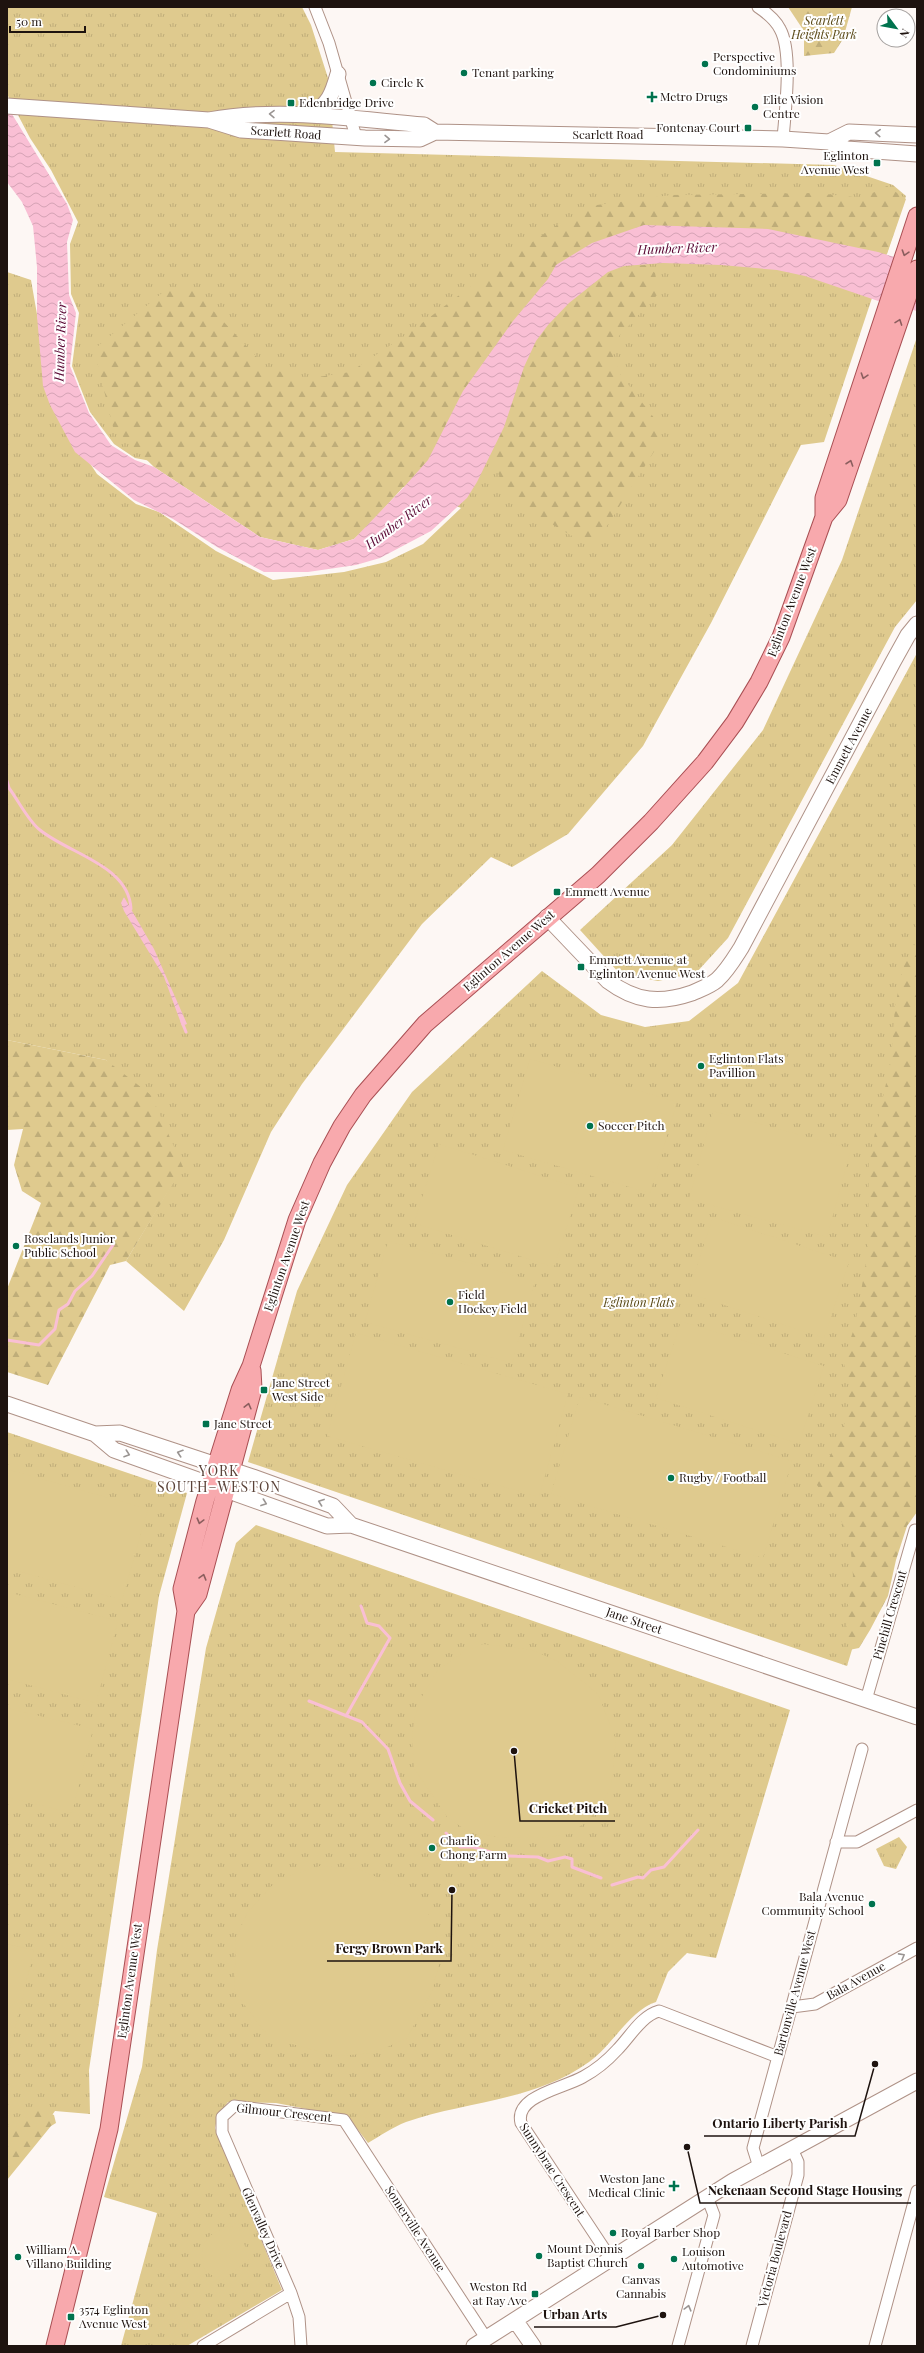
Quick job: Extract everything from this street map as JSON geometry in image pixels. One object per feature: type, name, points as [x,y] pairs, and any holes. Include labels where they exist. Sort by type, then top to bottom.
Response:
[{"type":"main road","points":[[311,115],[325,105],[330,98],[338,74]]},
{"type":"main road","name":"Scarlett Road","points":[[7,106],[210,120],[241,130],[356,137],[420,139],[435,132],[783,139],[829,142],[847,148],[917,154]]},
{"type":"main road","name":"Scarlett Road","points":[[210,120],[242,114],[311,115],[424,125],[435,132]]},
{"type":"main road","points":[[829,142],[849,132],[917,135]]},
{"type":"main road","name":"Eglinton Avenue West","points":[[831,499],[917,216]]},
{"type":"main road","name":"Eglinton Avenue West","points":[[186,1611],[198,1594],[227,1490],[225,1468],[240,1390],[252,1366],[297,1220],[322,1163],[342,1126],[363,1095],[425,1024],[598,875],[651,822],[705,762],[735,722],[759,682],[781,637],[824,517],[917,269]]},
{"type":"main road","name":"Emmett Avenue","points":[[548,917],[608,982],[619,990],[636,997],[666,1000],[706,988],[716,981],[741,948],[893,662],[908,635],[917,624]]},
{"type":"main road","name":"Jane Street","points":[[7,1404],[95,1434],[120,1433],[225,1468],[333,1506],[351,1525]]},
{"type":"main road","name":"Jane Street","points":[[95,1434],[114,1450],[327,1526],[351,1525],[917,1717]]},
{"type":"main road","name":"Eglinton Avenue West","points":[[55,2346],[109,2129],[186,1611],[182,1589],[211,1484],[225,1468]]},
{"type":"main road","points":[[480,2342],[707,2197],[917,2081]]},
{"type":"main road","points":[[515,2320],[532,2346]]},
{"type":"street","points":[[314,7],[329,43],[356,137]]},
{"type":"street","points":[[758,7],[768,14],[780,29],[786,48],[783,139]]},
{"type":"street","name":"Pinehill Crescent","points":[[866,1700],[915,1530]]},
{"type":"street","name":"Bartonville Avenue West","points":[[759,2167],[753,2148],[862,1749]]},
{"type":"street","points":[[836,1842],[857,1842],[917,1810]]},
{"type":"street","name":"Bala Avenue","points":[[792,2007],[815,2004],[917,1948]]},
{"type":"street","name":"Sunnybrae Crescent","points":[[611,2259],[521,2124],[519,2118],[522,2107],[528,2101],[572,2083],[593,2071],[617,2050],[648,2016],[659,2011],[778,2057]]},
{"type":"street","name":"Gilmour Crescent","points":[[225,2112],[234,2106],[344,2120]]},
{"type":"street","name":"Glenvalley Drive","points":[[225,2112],[221,2123],[225,2140],[292,2293],[299,2317],[301,2346]]},
{"type":"street","name":"Somerville Avenue","points":[[344,2120],[480,2342]]},
{"type":"street","name":"Victoria Boulevard","points":[[752,2346],[798,2175],[799,2166],[792,2149]]},
{"type":"street","points":[[876,2346],[917,2191]]},
{"type":"street","points":[[678,2346],[714,2215],[707,2197]]},
{"type":"street","points":[[203,2346],[292,2293]]},
{"type":"green space","points":[[7,7],[302,7],[311,25],[328,78],[335,152],[834,165],[893,185],[906,196],[824,442],[801,445],[711,623],[643,746],[568,834],[512,867],[491,857],[422,924],[302,1084],[271,1132],[224,1240],[184,1311],[126,1261],[182,1167],[106,1060],[7,1040],[7,272],[31,280],[42,343],[70,433],[97,474],[136,504],[159,512],[216,551],[273,580],[344,572],[386,562],[423,544],[461,508],[413,488],[156,462],[135,458],[114,444],[90,412],[72,366],[79,313],[71,294],[70,244],[78,222],[51,170],[30,138],[7,94]]},
{"type":"green space","name":"Scarlett Heights Park","points":[[788,7],[852,7],[843,39],[834,53],[804,56],[804,31]]},
{"type":"green space","points":[[887,186],[906,199],[887,254],[768,229],[556,265],[548,279],[513,321],[463,391],[428,460],[366,528],[354,539],[318,550],[260,537],[154,467],[113,427],[97,362],[98,346],[168,288],[191,287],[266,367],[305,379],[350,372],[406,335],[510,257],[557,225],[597,205],[671,195],[816,193],[862,198]]},
{"type":"green space","points":[[645,265],[655,273],[659,293],[619,336],[613,355],[620,374],[658,423],[662,439],[600,537],[584,543],[516,503],[503,487],[492,455],[517,382],[529,354],[546,327],[557,315],[591,285],[611,272],[626,267]]},
{"type":"green space","points":[[917,337],[917,600],[895,627],[728,938],[696,973],[658,981],[620,974],[580,930],[672,845],[763,730],[842,560]]},
{"type":"green space","name":"Eglinton Flats","points":[[917,653],[917,1436],[847,1666],[248,1462],[297,1291],[347,1185],[412,1092],[542,971],[601,1015],[645,1027],[689,1021],[738,983]]},
{"type":"green space","points":[[917,940],[917,1512],[907,1526],[896,1560],[888,1596],[859,1648],[849,1650],[846,1616],[853,1576],[851,1552],[843,1524],[817,1485],[848,1416],[849,1381],[843,1360],[855,1326],[868,1251],[869,1160],[891,1061],[895,1006],[904,965]]},
{"type":"green space","points":[[7,1040],[106,1060],[151,1095],[183,1167],[126,1261],[110,1265],[48,1385],[7,1372],[7,1289],[41,1203],[22,1191],[14,1165],[23,1129],[7,1130]]},
{"type":"green space","name":"Soccer Pitch","points":[[530,1059],[677,1102],[650,1193],[503,1150]]},
{"type":"green space","points":[[713,1111],[851,1149],[827,1237],[689,1199]]},
{"type":"green space","points":[[439,1144],[579,1188],[554,1267],[414,1223]]},
{"type":"green space","points":[[713,1217],[849,1262],[824,1338],[688,1293]]},
{"type":"green space","name":"Field Hockey Field","points":[[388,1241],[535,1281],[512,1363],[365,1322]]},
{"type":"green space","points":[[681,1321],[824,1366],[799,1444],[656,1398]]},
{"type":"green space","points":[[356,1333],[568,1394],[539,1497],[327,1436]]},
{"type":"green space","name":"Rugby / Football","points":[[580,1397],[792,1461],[763,1558],[551,1494]]},
{"type":"green space","points":[[7,1432],[187,1493],[159,1596],[89,2070],[90,2114],[55,2111],[7,2178]]},
{"type":"green space","points":[[10,1470],[148,1509],[122,1600],[7,1568],[7,1480]]},
{"type":"green space","points":[[256,1525],[790,1710],[716,1958],[687,1953],[668,1972],[656,2002],[638,2012],[629,2020],[606,2047],[589,2062],[568,2075],[523,2093],[452,2109],[406,2122],[368,2143],[348,2117],[276,2103],[228,2102],[218,2115],[215,2128],[282,2290],[187,2346],[121,2346],[157,2213],[104,2197],[142,2067],[157,1950],[206,1648],[236,1543]]},
{"type":"green space","points":[[7,1592],[118,1621],[96,1703],[7,1679]]},
{"type":"green space","points":[[483,1644],[532,1650],[557,1661],[598,1694],[616,1740],[611,1786],[600,1807],[586,1822],[569,1834],[549,1837],[501,1838],[467,1831],[447,1817],[414,1768],[412,1740],[414,1720],[421,1698],[438,1670],[463,1652]]},
{"type":"green space","points":[[7,1708],[93,1729],[72,1813],[7,1797]]},
{"type":"green space","points":[[899,1837],[907,1847],[896,1869],[884,1866],[876,1849]]},
{"type":"green space","points":[[320,1866],[358,1869],[402,1888],[431,1917],[442,1953],[432,1991],[407,2038],[374,2053],[337,2056],[288,2043],[264,2031],[234,1991],[236,1939],[247,1913],[278,1879]]},
{"type":"green space","points":[[7,1944],[34,1950],[7,2060]]},
{"type":"green space","points":[[33,2106],[54,2115],[56,2123],[51,2126],[7,2180],[7,2126]]},
{"type":"green space","points":[[229,2226],[236,2228],[251,2258],[221,2281],[205,2271],[202,2255],[203,2248],[209,2237],[221,2229]]},
{"type":"water","name":"Humber River","points":[[7,106],[67,204],[73,220],[67,242],[69,295],[76,313],[70,366],[89,413],[111,445],[135,460],[154,467],[260,537],[318,550],[354,539],[428,460],[463,391],[513,321],[548,279],[556,265],[592,243],[644,225],[768,229],[878,252],[917,264],[917,311],[884,303],[805,276],[777,270],[721,265],[663,263],[624,266],[608,272],[569,303],[548,325],[536,341],[524,367],[504,427],[477,482],[467,498],[431,531],[380,558],[356,565],[308,572],[264,572],[217,547],[173,519],[134,500],[75,452],[50,405],[43,386],[37,316],[37,267],[33,226],[22,202],[7,182]]},
{"type":"water","points":[[124,897],[154,949],[187,1024],[182,1026],[164,977],[124,911],[121,903]]},
{"type":"waterway","points":[[7,781],[9,788],[28,816],[40,830],[96,862],[120,881],[128,894],[131,909]]},
{"type":"waterway","points":[[182,1022],[186,1032]]},
{"type":"waterway","points":[[7,1340],[39,1345],[55,1329],[59,1310],[68,1304],[75,1291],[92,1276],[113,1245]]},
{"type":"waterway","points":[[346,1716],[390,1638],[379,1626],[367,1623],[361,1606]]},
{"type":"waterway","points":[[309,1701],[362,1722],[388,1749],[400,1783],[410,1801],[433,1820]]},
{"type":"waterway","points":[[612,1885],[638,1877],[643,1878],[651,1870],[664,1867],[698,1830]]},
{"type":"waterway","points":[[446,1833],[460,1847],[473,1847],[504,1856],[538,1857],[548,1861],[565,1857],[572,1859],[572,1867],[601,1878]]},
{"type":"place","name":"Perspective Condominiums","points":[[705,64]]},
{"type":"place","name":"Tenant parking","points":[[464,73]]},
{"type":"place","name":"Circle K","points":[[373,83]]},
{"type":"place","name":"Metro Drugs","points":[[652,97]]},
{"type":"place","name":"Edenbridge Drive","points":[[291,103]]},
{"type":"place","name":"Elite Vision Centre","points":[[755,107]]},
{"type":"place","name":"Fontenay Court","points":[[748,128]]},
{"type":"place","name":"Eglinton Avenue West","points":[[877,163]]},
{"type":"place","name":"Emmett Avenue","points":[[557,892]]},
{"type":"place","name":"Emmett Avenue at Eglinton Avenue West","points":[[581,967]]},
{"type":"place","name":"Eglinton Flats Pavillion","points":[[701,1066]]},
{"type":"place","name":"Soccer Pitch","points":[[590,1126]]},
{"type":"place","name":"Roselands Junior Public School","points":[[16,1246]]},
{"type":"place","name":"Field Hockey Field","points":[[450,1302]]},
{"type":"place","name":"Jane Street West Side","points":[[264,1390]]},
{"type":"place","name":"Jane Street","points":[[206,1424]]},
{"type":"place","name":"Rugby / Football","points":[[671,1478]]},
{"type":"place","name":"Cricket Pitch","points":[[514,1751]]},
{"type":"place","name":"Charlie Chong Farm","points":[[432,1848]]},
{"type":"place","name":"Fergy Brown Park","points":[[452,1890]]},
{"type":"place","name":"Bala Avenue Community School","points":[[872,1904]]},
{"type":"place","name":"Ontario Liberty Parish","points":[[875,2064]]},
{"type":"place","name":"Nekenaan Second Stage Housing","points":[[687,2147]]},
{"type":"place","name":"Weston Jane Medical Clinic","points":[[674,2186]]},
{"type":"place","name":"Royal Barber Shop","points":[[613,2233]]},
{"type":"place","name":"Mount Dennis Baptist Church","points":[[539,2256]]},
{"type":"place","name":"William A. Villano Building","points":[[18,2257]]},
{"type":"place","name":"Louison Automotive","points":[[674,2259]]},
{"type":"place","name":"Canvas Cannabis","points":[[641,2266]]},
{"type":"place","name":"Weston Rd at Ray Ave","points":[[535,2294]]},
{"type":"place","name":"Urban Arts","points":[[663,2315]]},
{"type":"place","name":"3574 Eglinton Avenue West","points":[[71,2317]]},
{"type":"district","name":"YORK SOUTH–WESTON","points":[[219,1480]]}]
